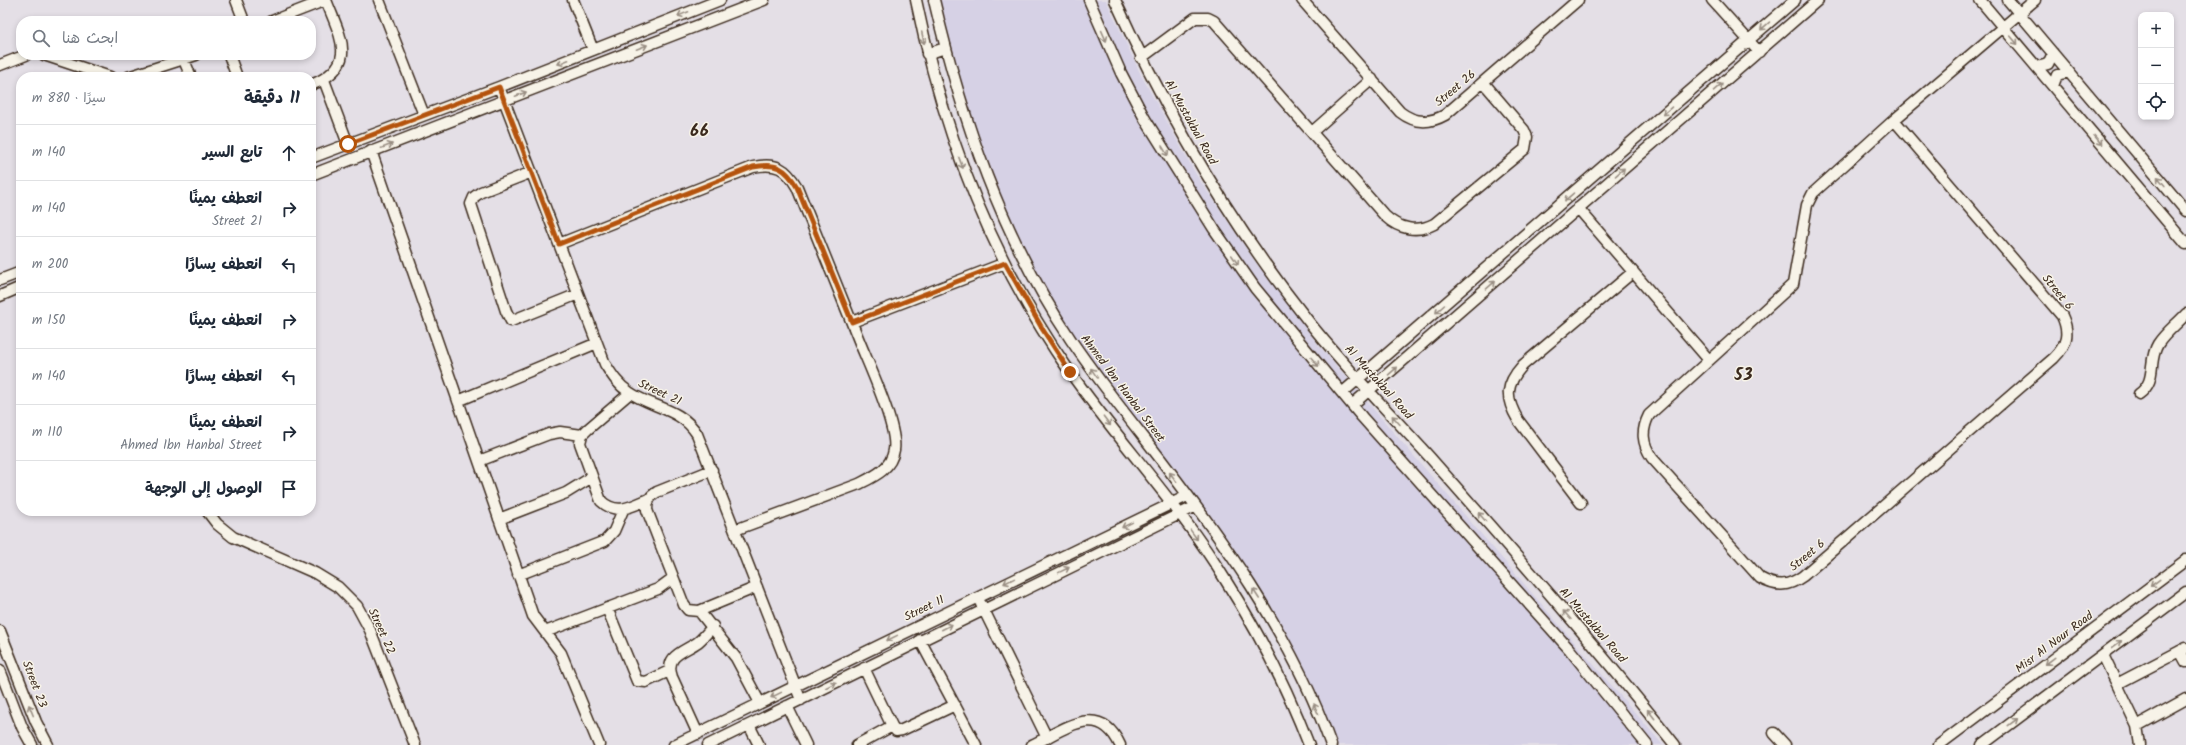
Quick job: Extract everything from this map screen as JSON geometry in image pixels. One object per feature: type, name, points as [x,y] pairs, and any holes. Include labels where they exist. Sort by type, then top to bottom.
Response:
[{"type":"street","points":[[236,0],[242,16]]},
{"type":"street","points":[[285,16],[326,0],[343,44],[343,53],[337,69],[324,80],[316,83]]},
{"type":"street","points":[[379,0],[424,115]]},
{"type":"street","points":[[573,0],[593,50]]},
{"type":"street","points":[[316,156],[499,87],[720,0]]},
{"type":"street","points":[[316,173],[744,4],[764,0]]},
{"type":"street","points":[[916,0],[927,54],[942,107],[960,160],[981,212],[1005,263],[1043,330],[1070,372],[1179,514],[1226,580],[1277,672],[1310,745]]},
{"type":"street","name":"Ahmed Ibn Hanbal Street","points":[[934,0],[945,48],[962,109],[983,169],[1008,227],[1037,284],[1070,338],[1106,390],[1234,559],[1269,614],[1300,672],[1331,745]]},
{"type":"street","points":[[1089,0],[1121,73],[1145,119],[1210,222],[1255,288],[1352,405],[1570,650],[1647,745]]},
{"type":"street","name":"Al Mustakbal Road","points":[[1115,0],[1142,58],[1185,140],[1244,232],[1310,323],[1581,631],[1675,745]]},
{"type":"street","name":"Street 26","points":[[1302,0],[1400,112],[1410,118],[1422,122],[1434,120],[1444,115],[1578,0]]},
{"type":"street","points":[[1712,0],[1759,52]]},
{"type":"street","points":[[1342,393],[1359,380],[1795,0]]},
{"type":"street","points":[[1352,405],[1370,391],[1818,0]]},
{"type":"street","points":[[1980,0],[2186,244]]},
{"type":"street","points":[[2008,0],[2186,211]]},
{"type":"street","name":"Street 6","points":[[1894,120],[2062,316],[2067,334],[2065,343],[2060,351],[1803,576],[1793,583],[1782,586],[1770,584],[1760,578],[1646,448],[1643,437],[1644,425],[1649,415],[1791,288],[1795,277],[1809,199],[1894,120],[2035,0]]},
{"type":"street","points":[[1142,58],[1195,18],[1208,18],[1220,27],[1390,221],[1408,229],[1427,228],[1442,218],[1521,153],[1526,145],[1527,137],[1524,130],[1483,82]]},
{"type":"street","points":[[927,54],[945,48]]},
{"type":"street","points":[[2037,67],[2048,64],[2053,53]]},
{"type":"street","points":[[0,65],[16,59]]},
{"type":"street","points":[[59,60],[95,72]]},
{"type":"street","points":[[144,72],[184,60],[188,72]]},
{"type":"street","points":[[231,60],[235,72]]},
{"type":"street","points":[[2053,86],[2057,75],[2069,72]]},
{"type":"street","points":[[1312,132],[1372,79]]},
{"type":"street","points":[[324,80],[348,144]]},
{"type":"street","name":"Street 21","points":[[499,87],[597,343],[612,375],[630,393],[684,418],[697,434],[801,700]]},
{"type":"street","points":[[372,152],[532,616],[564,659],[599,745]]},
{"type":"street","points":[[559,244],[753,167],[766,164],[778,167],[790,175],[797,187],[878,388],[894,437],[895,448],[892,459],[886,468],[877,475],[859,484],[735,530]]},
{"type":"street","points":[[532,172],[481,192],[474,197],[471,204],[506,311],[511,321],[578,294]]},
{"type":"street","points":[[1588,180],[1598,191]]},
{"type":"street","points":[[1578,208],[1709,360]]},
{"type":"street","points":[[852,322],[1005,263]]},
{"type":"street","points":[[1581,503],[1518,420],[1510,407],[1508,392],[1512,377],[1523,365],[1633,272]]},
{"type":"street","points":[[0,280],[16,274]]},
{"type":"street","points":[[0,296],[16,290]]},
{"type":"street","points":[[2139,394],[2147,388],[2152,379],[2153,356],[2158,344],[2186,314]]},
{"type":"street","points":[[458,401],[597,343]]},
{"type":"street","points":[[630,393],[582,435],[580,443],[601,501],[607,507],[615,510],[623,510],[649,499],[657,492],[712,470]]},
{"type":"street","points":[[479,461],[549,434],[560,432],[582,435]]},
{"type":"street","points":[[499,519],[566,493],[592,477]]},
{"type":"street","name":"Street 11","points":[[674,745],[977,596],[1187,496]]},
{"type":"street","points":[[649,499],[647,510],[684,605],[688,610],[700,611],[757,587]]},
{"type":"street","points":[[708,745],[983,608],[1194,507]]},
{"type":"street","points":[[518,575],[605,540],[614,531],[623,510]]},
{"type":"street","name":"Street 22","points":[[211,516],[217,524],[234,537],[315,573],[338,587],[357,606],[370,630],[415,745]]},
{"type":"street","points":[[1143,517],[1148,522],[1150,529]]},
{"type":"street","name":"Misr Al Nour Road","points":[[1939,745],[2186,560]]},
{"type":"street","points":[[545,632],[658,589],[673,578]]},
{"type":"street","points":[[1982,745],[2186,592]]},
{"type":"street","points":[[977,596],[1047,738]]},
{"type":"street","points":[[607,608],[637,681],[646,682],[670,671]]},
{"type":"street","points":[[700,611],[736,658],[760,703]]},
{"type":"street","points":[[698,734],[670,671],[670,662],[676,654],[698,641],[713,626]]},
{"type":"street","name":"Street 23","points":[[0,631],[36,722],[48,745]]},
{"type":"street","points":[[920,640],[976,745]]},
{"type":"street","points":[[2117,684],[2183,650],[2186,662]]},
{"type":"street","points":[[2103,655],[2137,726],[2140,745]]},
{"type":"street","points":[[864,668],[892,726],[896,731],[902,730],[955,704]]},
{"type":"street","points":[[0,670],[22,727],[32,745]]},
{"type":"street","points":[[2137,726],[2186,699]]},
{"type":"street","points":[[787,706],[806,745]]},
{"type":"street","points":[[1032,745],[1081,721],[1090,720],[1108,726],[1114,732],[1120,745]]},
{"type":"street","points":[[749,725],[759,745]]},
{"type":"street","points":[[857,745],[892,726]]},
{"type":"street","points":[[1774,733],[1784,745]]},
{"type":"shaded area","points":[[931,0],[1106,0],[1141,75],[1197,176],[1256,263],[1320,347],[1663,745],[1328,745],[1298,674],[1266,616],[1231,560],[1104,392],[1005,228]]},
{"type":"district","name":"66","points":[[700,130]]},
{"type":"district","name":"53","points":[[1744,374]]},
{"type":"route","points":[[348,144],[499,87],[559,244],[753,167],[766,164],[778,167],[790,175],[797,187],[852,322],[1005,263],[1043,330],[1070,372]]}]
